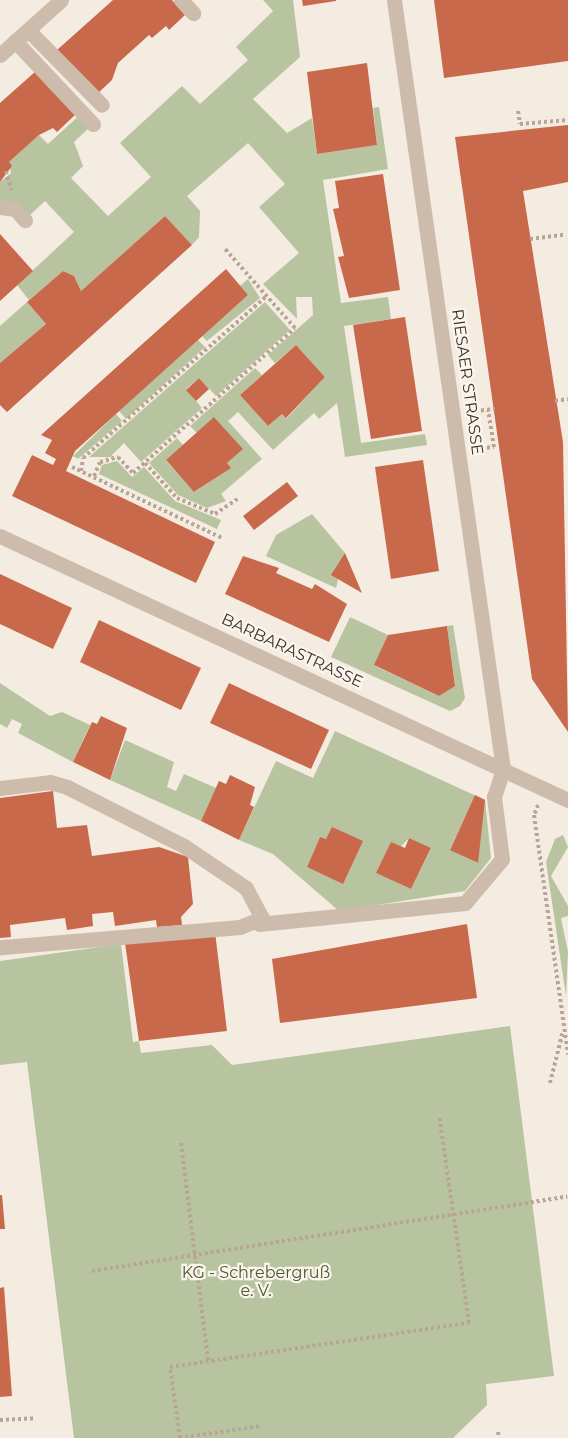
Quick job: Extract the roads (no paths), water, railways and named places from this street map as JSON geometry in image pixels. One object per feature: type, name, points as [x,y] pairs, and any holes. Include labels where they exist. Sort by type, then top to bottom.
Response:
[{"type":"street","points":[[0,55],[61,0]]},
{"type":"street","points":[[182,0],[193,13]]},
{"type":"street","name":"RIESAER STRASSE","points":[[394,0],[503,769]]},
{"type":"street","points":[[28,30],[102,105]]},
{"type":"street","points":[[15,41],[93,124]]},
{"type":"street","points":[[0,207],[15,209],[25,219]]},
{"type":"street","name":"BARBARASTRASSE","points":[[0,536],[568,800]]},
{"type":"street","points":[[0,947],[465,903],[502,859],[494,797],[503,769]]},
{"type":"street","points":[[0,788],[50,782],[67,787],[184,846],[246,888],[260,910],[259,924]]},
{"type":"park label","name":"KG - Schrebergruß e. V.","points":[[256,1282]]}]
